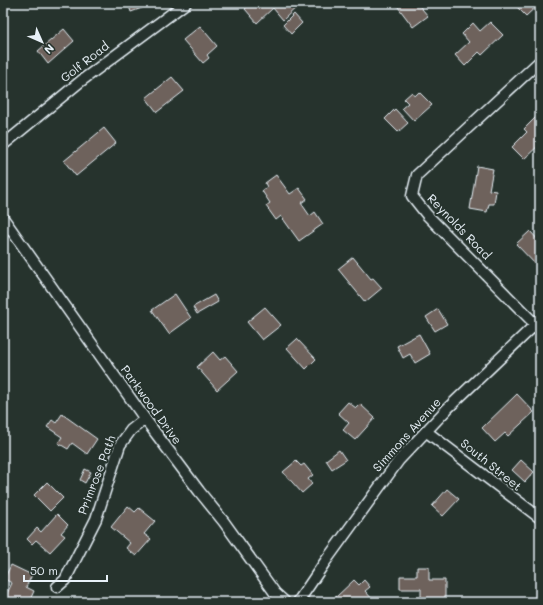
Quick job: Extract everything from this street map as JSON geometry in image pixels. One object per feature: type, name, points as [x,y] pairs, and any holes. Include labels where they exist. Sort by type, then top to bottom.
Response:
[{"type":"street","name":"Golf Road","points":[[3,145],[81,81],[186,3]]},
{"type":"street","name":"Reynolds Road","points":[[539,322],[532,320],[427,216],[412,196],[417,175],[540,62]]},
{"type":"street","name":"Parkwood Drive","points":[[3,218],[145,419],[224,522],[275,593],[285,602]]},
{"type":"street","name":"Simmons Avenue","points":[[298,602],[379,486],[399,460],[448,408],[539,322]]},
{"type":"street","name":"Primrose Path","points":[[57,587],[65,580],[96,519],[120,445],[131,430],[145,419]]},
{"type":"street","name":"South Street","points":[[427,432],[540,518]]},
{"type":"building","points":[[128,3],[149,3],[150,5],[131,12]]},
{"type":"building","points":[[251,3],[301,3],[283,20],[273,8],[257,23],[245,9]]},
{"type":"building","points":[[395,3],[417,3],[428,16],[413,27]]},
{"type":"building","points":[[513,3],[540,3],[526,16]]},
{"type":"building","points":[[294,14],[302,23],[291,34],[283,25]]},
{"type":"building","points":[[490,22],[503,35],[482,55],[479,52],[465,66],[455,55],[469,42],[462,34],[473,23],[480,31]]},
{"type":"building","points":[[200,26],[217,46],[207,55],[209,58],[203,63],[183,40]]},
{"type":"building","points":[[64,29],[74,41],[48,64],[38,51]]},
{"type":"building","points":[[172,77],[184,91],[157,112],[146,98]]},
{"type":"building","points":[[412,92],[415,96],[419,92],[432,105],[414,121],[402,108],[408,103],[404,99]]},
{"type":"building","points":[[395,109],[408,123],[398,132],[385,119]]},
{"type":"building","points":[[539,114],[540,144],[524,159],[512,147],[527,132],[524,129]]},
{"type":"building","points":[[104,128],[116,143],[76,176],[64,161]]},
{"type":"building","points":[[477,166],[493,169],[489,190],[496,191],[494,204],[489,204],[487,212],[470,209]]},
{"type":"building","points":[[276,175],[290,194],[299,188],[307,199],[301,203],[310,216],[315,212],[323,224],[299,241],[281,216],[276,220],[266,206],[270,203],[262,191],[267,187],[265,183]]},
{"type":"building","points":[[530,231],[540,242],[540,265],[538,267],[516,244]]},
{"type":"building","points":[[353,257],[371,279],[373,278],[382,288],[365,302],[338,269]]},
{"type":"building","points":[[175,294],[191,318],[169,334],[152,310]]},
{"type":"building","points":[[214,295],[218,302],[197,314],[193,307]]},
{"type":"building","points":[[265,307],[281,325],[262,340],[247,322]]},
{"type":"building","points":[[438,309],[447,324],[435,331],[426,317]]},
{"type":"building","points":[[419,334],[430,354],[415,363],[410,354],[403,358],[397,346]]},
{"type":"building","points":[[297,339],[316,359],[306,369],[287,348]]},
{"type":"building","points":[[213,352],[220,360],[225,356],[238,371],[217,390],[197,367]]},
{"type":"building","points":[[517,394],[534,412],[508,436],[505,433],[495,442],[482,428]]},
{"type":"building","points":[[348,402],[356,408],[360,404],[375,418],[355,440],[343,430],[349,423],[338,413]]},
{"type":"building","points":[[62,414],[97,439],[87,454],[72,443],[68,449],[58,443],[62,437],[47,427],[52,420],[56,423]]},
{"type":"building","points":[[339,450],[346,460],[332,469],[326,460]]},
{"type":"building","points":[[521,460],[534,472],[525,482],[512,470]]},
{"type":"building","points":[[296,461],[301,466],[304,464],[313,475],[308,479],[312,484],[302,493],[283,472]]},
{"type":"building","points":[[85,469],[91,472],[85,483],[80,480]]},
{"type":"building","points":[[47,482],[63,498],[50,511],[34,495]]},
{"type":"building","points":[[447,489],[459,499],[443,516],[432,506]]},
{"type":"building","points":[[128,506],[135,512],[139,508],[155,521],[144,534],[151,539],[136,556],[126,548],[130,543],[111,527]]},
{"type":"building","points":[[57,514],[68,525],[61,533],[65,536],[50,552],[36,540],[32,544],[27,539],[37,528],[41,532]]},
{"type":"building","points":[[11,565],[32,575],[26,587],[34,591],[29,602],[3,602],[12,583],[4,579]]},
{"type":"building","points":[[417,567],[429,567],[429,580],[445,580],[445,602],[421,602],[421,589],[400,589],[400,576],[417,576]]},
{"type":"building","points":[[354,580],[359,585],[364,580],[370,587],[365,591],[375,602],[339,602],[335,598]]}]
